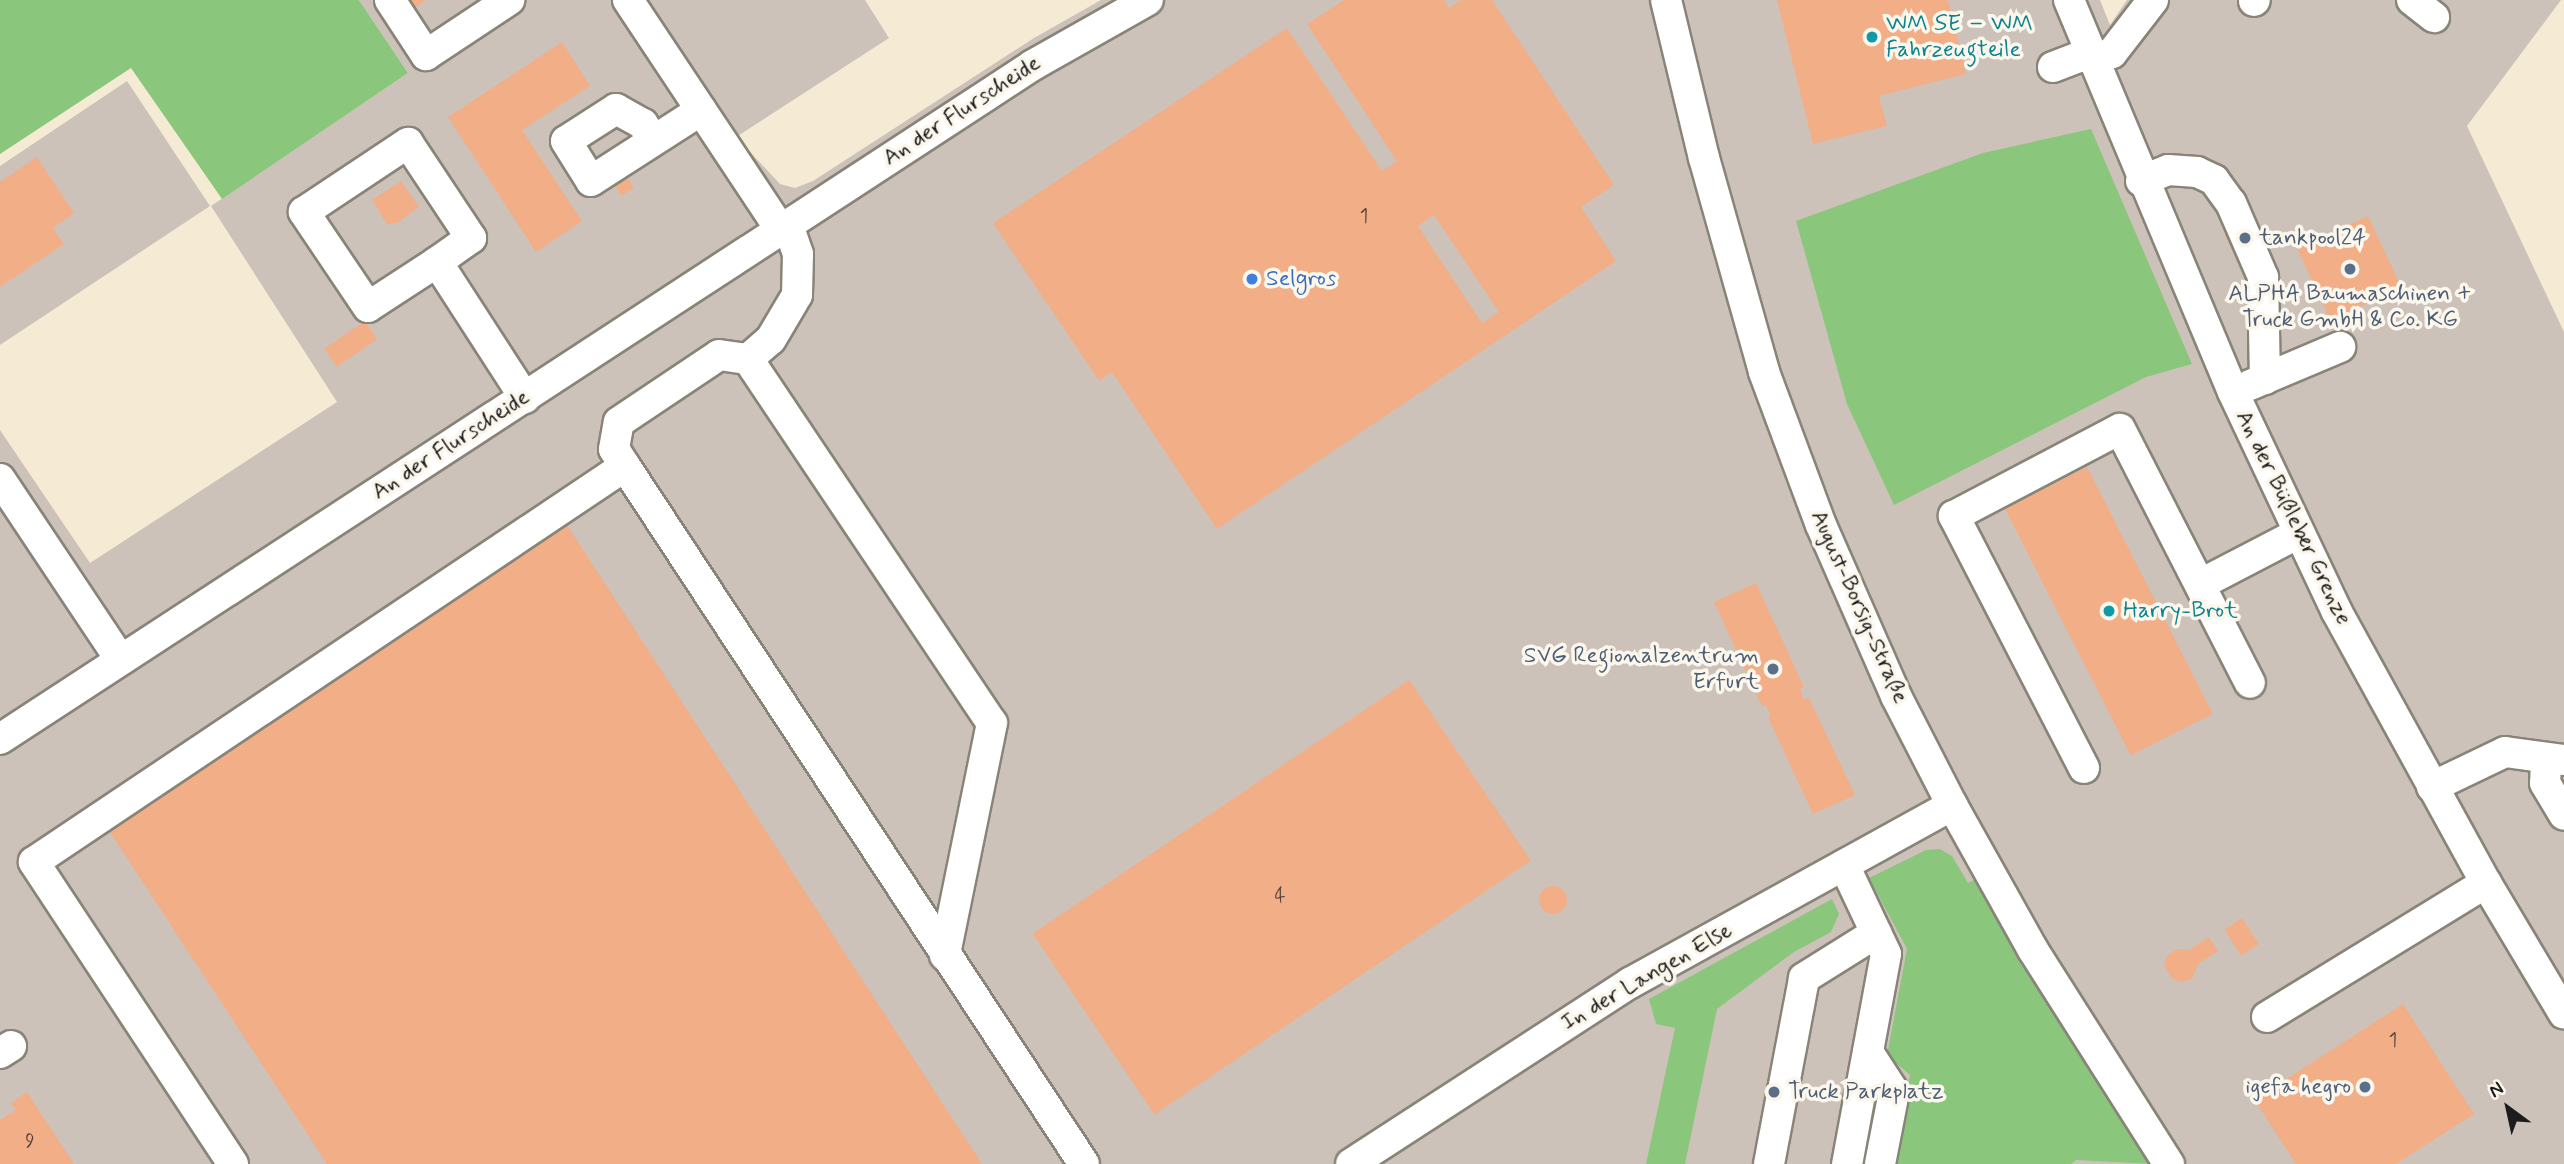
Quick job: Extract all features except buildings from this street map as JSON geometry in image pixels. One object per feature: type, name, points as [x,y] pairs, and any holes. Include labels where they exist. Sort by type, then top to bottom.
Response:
[{"type":"street","points":[[390,0],[426,55],[509,0]]},
{"type":"street","points":[[628,0],[701,110],[784,227],[798,254],[797,295],[771,339],[748,359]]},
{"type":"street","name":"An der Flurscheide","points":[[0,739],[1033,65],[1148,0]]},
{"type":"street","name":"August-Borsig-Straße","points":[[1666,0],[1764,372],[1826,537],[1896,695],[1952,805],[2034,950],[2169,1164]]},
{"type":"street","name":"An der Büßleber Grenze","points":[[2069,0],[2141,181],[2233,392],[2299,533],[2432,787],[2564,1014]]},
{"type":"street","points":[[2053,67],[2112,53],[2153,0]]},
{"type":"street","points":[[653,140],[701,110]]},
{"type":"street","points":[[408,143],[471,239],[437,262],[368,307],[304,212],[408,143]]},
{"type":"street","points":[[2141,181],[2168,170],[2197,172],[2214,180],[2231,203],[2263,277],[2265,379]]},
{"type":"street","points":[[437,262],[525,398]]},
{"type":"street","points":[[2233,392],[2340,347]]},
{"type":"street","points":[[945,955],[992,723],[748,359],[719,355],[619,422],[614,449],[945,955],[1084,1164]]},
{"type":"street","points":[[2084,768],[1954,516],[2120,429],[2250,682]]},
{"type":"street","points":[[233,1164],[34,862],[625,467]]},
{"type":"street","points":[[0,479],[120,659]]},
{"type":"street","points":[[2201,584],[2299,533]]},
{"type":"street","points":[[2432,787],[2505,752],[2555,760],[2545,783],[2564,815]]},
{"type":"street","name":"In der Langen Else","points":[[1351,1164],[1630,983],[1952,805]]},
{"type":"street","points":[[1844,865],[1886,954],[1847,1164]]},
{"type":"street","points":[[2267,1017],[2486,883]]},
{"type":"street","points":[[1769,1164],[1804,978],[1877,933]]},
{"type":"street","points":[[1868,1052],[1894,1092],[1880,1164]]},
{"type":"shaded area","points":[[359,0],[865,0],[889,38],[736,137],[780,184],[795,188],[813,181],[1034,38],[1101,0],[2100,0],[2110,25],[2127,0],[2561,0],[2467,126],[2564,332],[2564,1164],[0,1164],[0,430],[90,563],[337,402],[211,206],[408,73]]},
{"type":"shaded area","points":[[127,81],[210,206],[0,345],[0,166]]},
{"type":"green space","points":[[0,0],[359,0],[408,73],[222,199],[131,68],[0,154]]},
{"type":"green space","points":[[2091,129],[2192,364],[2146,377],[1894,505],[1847,404],[1796,221],[1983,153]]},
{"type":"green space","points":[[1940,849],[1952,856],[1968,883],[1978,878],[2154,1164],[2076,1160],[2071,1164],[1893,1164],[1910,1075],[1887,1055],[1907,949],[1869,878],[1926,850]]},
{"type":"green space","points":[[1832,899],[1839,914],[1831,932],[1794,952],[1717,1009],[1685,1164],[1646,1164],[1675,1028],[1656,1024],[1649,999]]},
{"type":"place","name":"WM SE – WM Fahrzeugteile","points":[[1872,37]]},
{"type":"place","name":"tankpool24","points":[[2245,238]]},
{"type":"place","name":"ALPHA Baumaschinen + Truck GmbH & Co. KG","points":[[2350,269]]},
{"type":"place","name":"Selgros","points":[[1252,279]]},
{"type":"place","name":"Harry-Brot","points":[[2109,611]]},
{"type":"place","name":"SVG Regionalzentrum Erfurt","points":[[1773,669]]},
{"type":"place","name":"igefa hegro","points":[[2365,1087]]},
{"type":"place","name":"Truck Parkplatz","points":[[1774,1092]]}]
